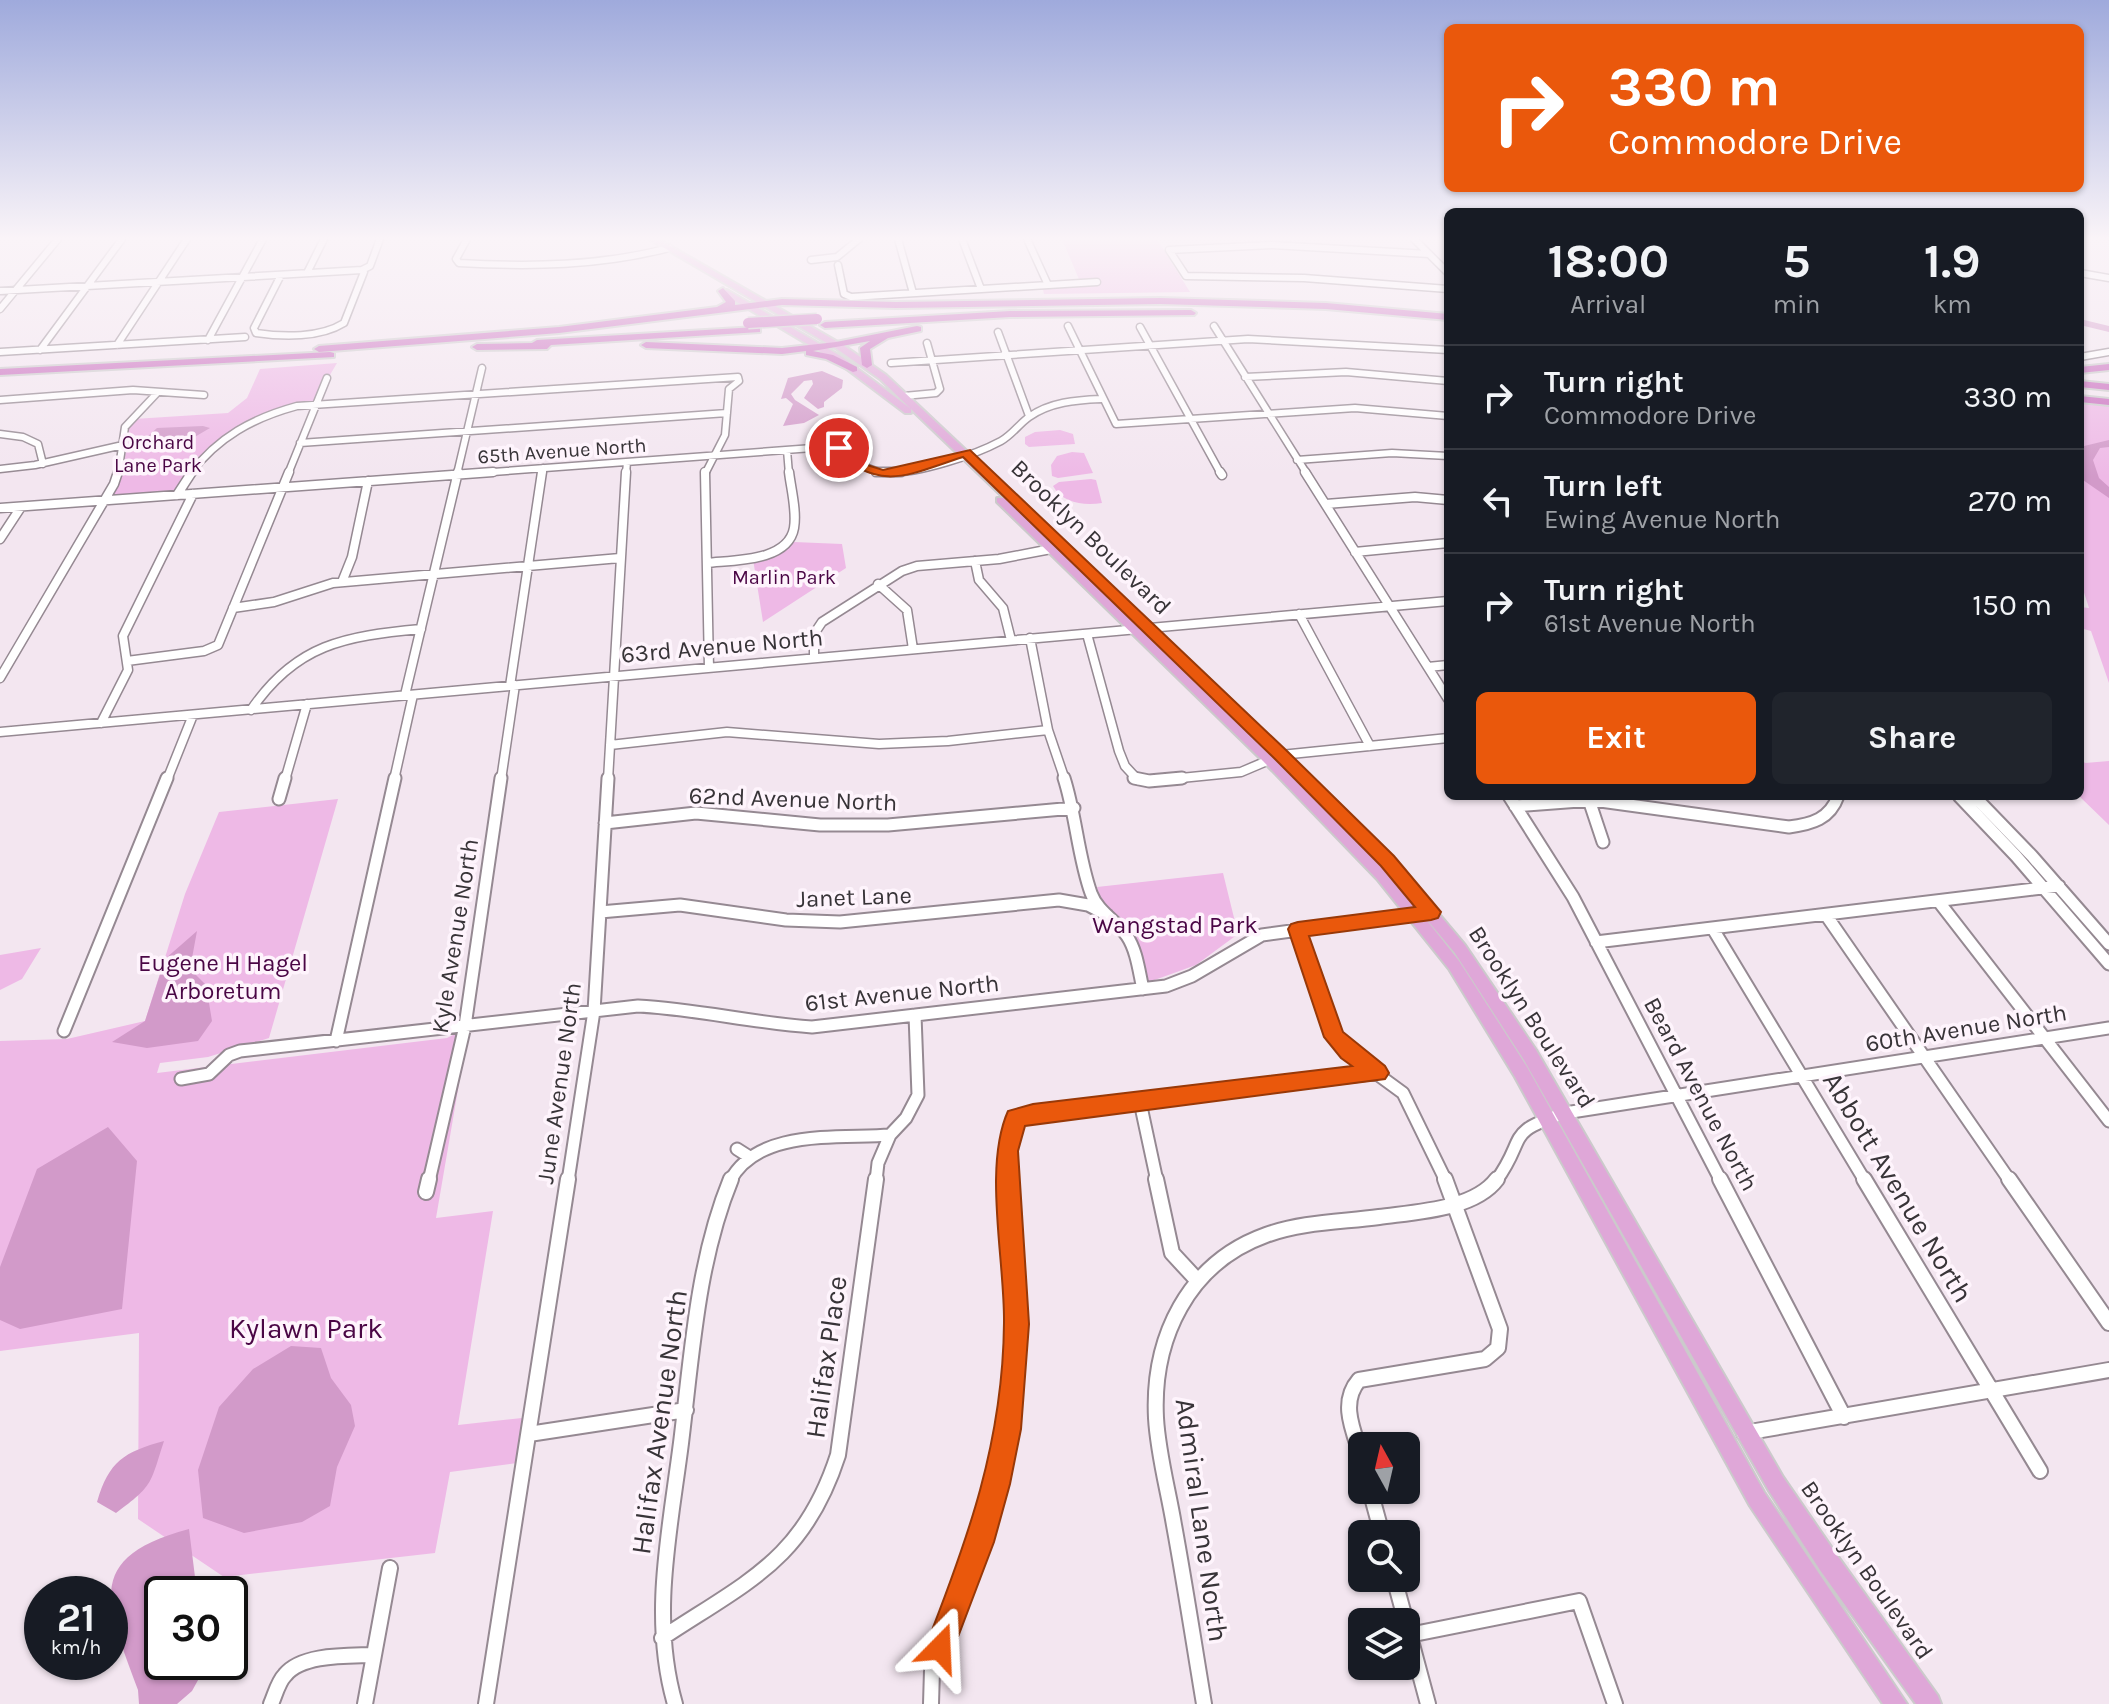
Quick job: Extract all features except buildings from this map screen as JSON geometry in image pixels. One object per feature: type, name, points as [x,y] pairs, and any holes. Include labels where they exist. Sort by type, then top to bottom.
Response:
[{"type":"highway","points":[[319,349],[559,330],[653,319]]},
{"type":"highway","points":[[821,322],[865,319]]},
{"type":"highway","points":[[0,366],[907,319]]},
{"type":"highway","points":[[840,344],[892,336],[1105,319]]},
{"type":"highway","points":[[1346,319],[1444,326]]},
{"type":"highway","points":[[0,372],[477,347],[752,326]]},
{"type":"highway","points":[[477,347],[627,344],[772,352],[819,348],[935,326],[999,327]]},
{"type":"highway","points":[[867,365],[865,348],[892,336]]},
{"type":"highway","points":[[713,349],[817,354],[853,369]]},
{"type":"highway","points":[[2084,370],[2109,367]]},
{"type":"highway","points":[[2084,384],[2109,387]]},
{"type":"highway","points":[[2084,392],[2109,395]]},
{"type":"highway","points":[[2084,399],[2109,402]]},
{"type":"main road","name":"Brooklyn Boulevard","points":[[768,319],[853,369],[960,454],[1274,756],[1382,855],[1485,1012],[1757,1499],[1896,1704]]},
{"type":"main road","name":"Brooklyn Boulevard","points":[[792,319],[840,344],[904,396],[1051,549],[1141,629]]},
{"type":"main road","name":"Brooklyn Boulevard","points":[[1423,914],[1504,1012],[1565,1113],[1744,1433],[1828,1562],[1930,1704]]},
{"type":"street","points":[[40,350],[64,319]]},
{"type":"street","points":[[117,345],[135,319]]},
{"type":"street","points":[[208,340],[220,319]]},
{"type":"street","points":[[259,319],[254,328],[256,333],[266,334],[325,331],[344,323],[346,319]]},
{"type":"street","points":[[1068,326],[1101,399],[1116,424],[1374,409],[1444,416]]},
{"type":"street","points":[[1214,326],[1444,693]]},
{"type":"street","points":[[999,327],[1029,416]]},
{"type":"street","points":[[1140,327],[1222,475]]},
{"type":"street","points":[[0,352],[245,337]]},
{"type":"street","points":[[891,363],[1288,339],[1444,350]]},
{"type":"street","points":[[904,396],[938,391],[927,343]]},
{"type":"street","points":[[2084,356],[2109,352]]},
{"type":"street","points":[[336,1041],[421,629],[482,368]]},
{"type":"street","points":[[1245,377],[1346,372],[1444,381]]},
{"type":"street","points":[[177,495],[195,463],[220,441],[265,415],[316,404],[730,375],[740,378],[729,389],[725,435],[705,472],[709,668]]},
{"type":"street","points":[[127,661],[213,649],[233,608],[327,378]]},
{"type":"street","points":[[0,400],[158,392],[204,395]]},
{"type":"street","points":[[0,678],[119,472],[123,435],[130,419],[158,392]]},
{"type":"street","name":"65th Avenue North","points":[[0,508],[787,450],[839,448],[860,466],[882,474],[902,472],[1005,439],[1029,416],[1061,402],[1101,399]]},
{"type":"street","points":[[300,443],[727,413]]},
{"type":"street","points":[[0,434],[31,436],[41,450],[43,464]]},
{"type":"street","points":[[0,469],[43,464],[123,445]]},
{"type":"street","points":[[707,563],[762,556],[780,548],[792,538],[795,526],[787,450]]},
{"type":"street","points":[[1297,460],[1392,453],[1444,456]]},
{"type":"street","name":"June Avenue North","points":[[486,1704],[594,1011],[627,462]]},
{"type":"street","name":"Kyle Avenue North","points":[[426,1192],[465,1026],[543,468]]},
{"type":"street","points":[[342,582],[352,557],[359,504],[368,481]]},
{"type":"street","points":[[101,723],[125,678],[127,661],[123,636],[193,494]]},
{"type":"street","points":[[1326,504],[1415,497],[1444,500]]},
{"type":"street","points":[[0,539],[21,507]]},
{"type":"street","points":[[1355,552],[1444,543]]},
{"type":"street","points":[[814,658],[813,640],[817,627],[878,584],[917,566],[1012,558],[1051,549]]},
{"type":"street","points":[[233,608],[274,602],[315,587],[342,582],[620,558]]},
{"type":"street","points":[[975,561],[979,580],[1003,608],[1011,640]]},
{"type":"street","points":[[878,584],[907,610],[913,649]]},
{"type":"street","name":"63rd Avenue North","points":[[0,732],[1444,601]]},
{"type":"street","points":[[1299,614],[1370,746]]},
{"type":"street","points":[[251,710],[271,680],[311,652],[361,635],[421,629]]},
{"type":"street","points":[[1087,634],[1109,720],[1128,772],[1136,779],[1149,781],[1241,772],[1274,756],[1444,738]]},
{"type":"street","points":[[1030,638],[1048,730],[1074,808],[1091,892],[1099,908],[1127,936],[1133,947],[1143,989]]},
{"type":"street","points":[[1428,667],[1444,665]]},
{"type":"street","points":[[279,799],[307,704]]},
{"type":"street","points":[[64,1031],[193,715]]},
{"type":"street","points":[[610,745],[727,732],[879,744],[948,741],[1048,730]]},
{"type":"street","points":[[1512,801],[1589,800],[1789,827],[1817,822],[1827,816],[1837,800]]},
{"type":"street","points":[[1589,800],[1603,842]]},
{"type":"street","points":[[1963,800],[2109,964]]},
{"type":"street","points":[[1978,800],[2109,944]]},
{"type":"street","name":"Beard Avenue North","points":[[1512,801],[1573,897],[1844,1417]]},
{"type":"street","name":"62nd Avenue North","points":[[605,823],[696,813],[820,825],[888,825],[1074,808]]},
{"type":"street","points":[[1596,942],[2059,886]]},
{"type":"street","name":"Janet Lane","points":[[600,912],[680,905],[786,920],[840,922],[1059,900],[1088,905],[1107,915]]},
{"type":"street","points":[[1939,902],[2109,1121]]},
{"type":"street","name":"61st Avenue North","points":[[181,1079],[209,1074],[229,1055],[240,1051],[594,1011],[662,1006],[764,1024],[812,1027],[1143,989],[1183,983],[1199,976],[1246,941],[1262,935],[1423,914]]},
{"type":"street","points":[[1826,915],[2109,1323]]},
{"type":"street","points":[[1298,929],[1334,1037],[1348,1052],[1397,1086],[1409,1102],[1455,1204],[1500,1329],[1498,1348],[1485,1359],[1359,1380],[1352,1386],[1347,1402],[1355,1432]]},
{"type":"street","name":"Abbott Avenue North","points":[[1713,929],[2040,1471]]},
{"type":"street","name":"Halifax Place","points":[[662,1638],[783,1557],[803,1535],[832,1483],[878,1163],[890,1135],[906,1118],[918,1095],[915,1015]]},
{"type":"street","name":"60th Avenue North","points":[[1546,1119],[1565,1113],[1691,1092],[2109,1028]]},
{"type":"street","points":[[931,1704],[932,1670],[981,1542],[1008,1429],[1016,1324],[1007,1151],[1016,1118],[1378,1073]]},
{"type":"street","points":[[1140,1102],[1172,1253],[1197,1280]]},
{"type":"street","name":"Admiral Lane North","points":[[1204,1704],[1156,1407],[1161,1352],[1181,1305],[1197,1280],[1229,1251],[1273,1231],[1455,1204],[1484,1192],[1503,1173],[1515,1143],[1530,1125],[1546,1119]]},
{"type":"street","name":"Halifax Avenue North","points":[[675,1704],[662,1638],[664,1575],[708,1253],[731,1179],[742,1152],[776,1145],[890,1135]]},
{"type":"street","points":[[1744,1433],[2109,1370]]},
{"type":"street","points":[[529,1434],[686,1410]]},
{"type":"street","points":[[365,1704],[390,1568]]},
{"type":"street","points":[[1420,1624],[1579,1601],[1615,1704]]},
{"type":"street","points":[[271,1704],[281,1680],[291,1669],[330,1658],[372,1655]]},
{"type":"street","points":[[1420,1674],[1428,1704]]},
{"type":"green space","name":"Orchard Lane Park","points":[[337,363],[314,402],[271,411],[233,430],[200,458],[174,492],[110,497],[124,471],[127,432],[134,419],[228,413],[247,398],[260,369]]},
{"type":"green space","points":[[2084,403],[2109,406],[2109,683],[2091,631],[2084,629],[2084,607],[2089,608],[2084,592]]},
{"type":"green space","points":[[1060,430],[1073,434],[1075,444],[1029,447],[1025,444],[1025,437],[1035,432]]},
{"type":"green space","points":[[1084,453],[1093,473],[1058,478],[1052,476],[1051,465],[1057,456]]},
{"type":"green space","points":[[1096,480],[1102,503],[1074,502],[1062,496],[1053,486],[1059,482]]},
{"type":"green space","name":"Marlin Park","points":[[794,542],[842,544],[846,568],[763,622],[753,559],[781,551]]},
{"type":"green space","points":[[2109,761],[2109,825],[2083,800],[2084,762]]},
{"type":"green space","name":"Kylawn Park","points":[[338,799],[269,1038],[208,1057],[160,1063],[157,1073],[447,1038],[455,1034],[467,1037],[436,1218],[493,1211],[458,1425],[522,1418],[517,1463],[450,1472],[435,1553],[223,1576],[138,1519],[139,1333],[0,1351],[0,1041],[67,1039],[145,1021],[185,894],[219,812]]},
{"type":"green space","name":"Wangstad Park","points":[[1223,873],[1238,934],[1196,965],[1149,982],[1132,937],[1104,903],[1097,887]]},
{"type":"green space","points":[[41,948],[22,979],[0,990],[0,955]]},
{"type":"shaded area","points":[[822,371],[843,380],[842,388],[824,402],[824,407],[818,409],[804,398],[813,384],[812,380],[804,381],[791,394],[819,415],[804,423],[783,426],[793,404],[786,398],[781,399],[788,378]]},
{"type":"shaded area","points":[[157,428],[210,428],[181,445],[167,442],[150,446],[146,438]]},
{"type":"shaded area","points":[[2109,440],[2109,447],[2100,448],[2093,460],[2099,478],[2109,487],[2109,498],[2084,481],[2084,446]]},
{"type":"shaded area","points":[[197,931],[190,969],[206,985],[212,1021],[198,1041],[147,1048],[112,1042],[145,1021],[165,959]]},
{"type":"shaded area","points":[[108,1127],[137,1161],[122,1309],[20,1329],[0,1320],[0,1267],[37,1169]]},
{"type":"shaded area","points":[[291,1346],[321,1348],[331,1378],[351,1405],[355,1426],[337,1467],[330,1506],[302,1522],[244,1533],[203,1518],[198,1470],[219,1407],[253,1369]]},
{"type":"shaded area","points":[[164,1441],[153,1475],[138,1496],[116,1513],[97,1502],[107,1477],[120,1460],[138,1449]]},
{"type":"shaded area","points":[[189,1529],[195,1576],[144,1576],[144,1680],[198,1680],[192,1691],[177,1704],[139,1704],[138,1690],[128,1662],[128,1576],[115,1576],[131,1555],[154,1541]]},
{"type":"waterway","points":[[2084,323],[2109,329]]},
{"type":"route","points":[[839,448],[866,470],[882,474],[902,472],[965,452],[1281,755],[1387,861],[1431,912],[1298,929],[1334,1037],[1348,1052],[1378,1073],[1016,1118],[1007,1151],[1016,1324],[1008,1429],[981,1542],[940,1648]]},
{"type":"park label","name":"Eugene H Hagel Arboretum","points":[[223,977]]}]
